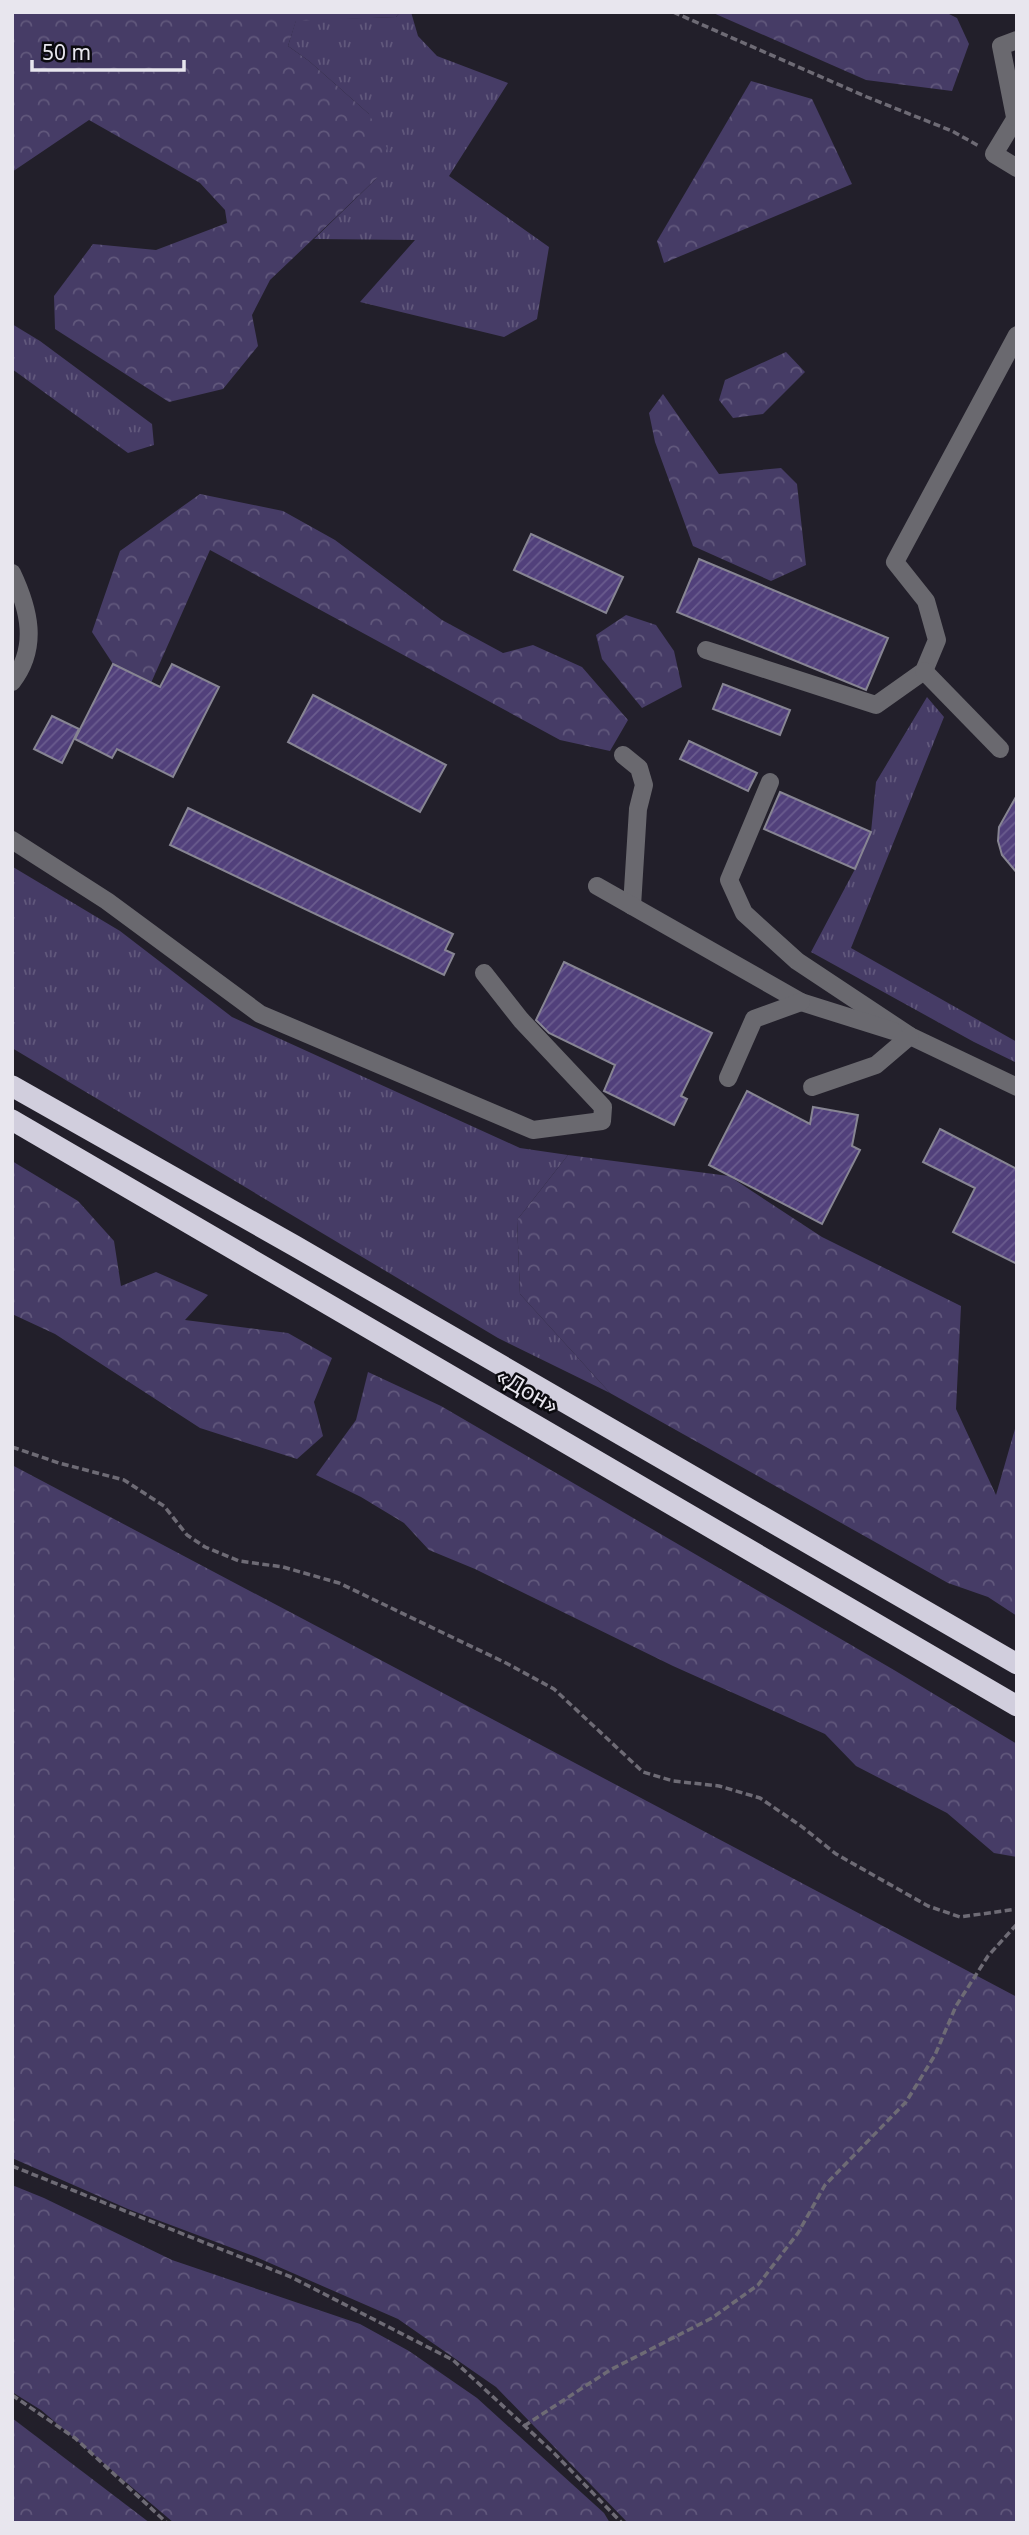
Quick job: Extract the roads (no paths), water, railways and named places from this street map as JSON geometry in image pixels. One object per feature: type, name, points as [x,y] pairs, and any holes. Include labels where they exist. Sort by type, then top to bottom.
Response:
[{"type":"highway","name":"«Дон»","points":[[12,1086],[295,1246],[1017,1664]]},
{"type":"highway","name":"«Дон»","points":[[12,1120],[1017,1706]]},
{"type":"street","points":[[1017,40],[1000,46],[1016,117],[994,154],[1017,168]]},
{"type":"street","points":[[706,650],[876,705],[924,671],[937,640],[926,601],[895,562],[1017,335]]},
{"type":"street","points":[[12,573],[24,600],[30,641],[12,682]]},
{"type":"street","points":[[924,671],[1000,749]]},
{"type":"street","points":[[623,755],[639,768],[644,785],[638,809],[632,906]]},
{"type":"street","points":[[770,782],[729,880],[744,913],[797,961],[910,1036],[1017,1087]]},
{"type":"street","points":[[12,840],[107,901],[260,1014],[533,1130],[602,1121],[603,1107],[522,1020],[484,973]]},
{"type":"street","points":[[597,886],[801,1002],[910,1036]]},
{"type":"street","points":[[728,1078],[754,1019],[801,1002]]},
{"type":"street","points":[[812,1087],[876,1065],[910,1036]]}]
